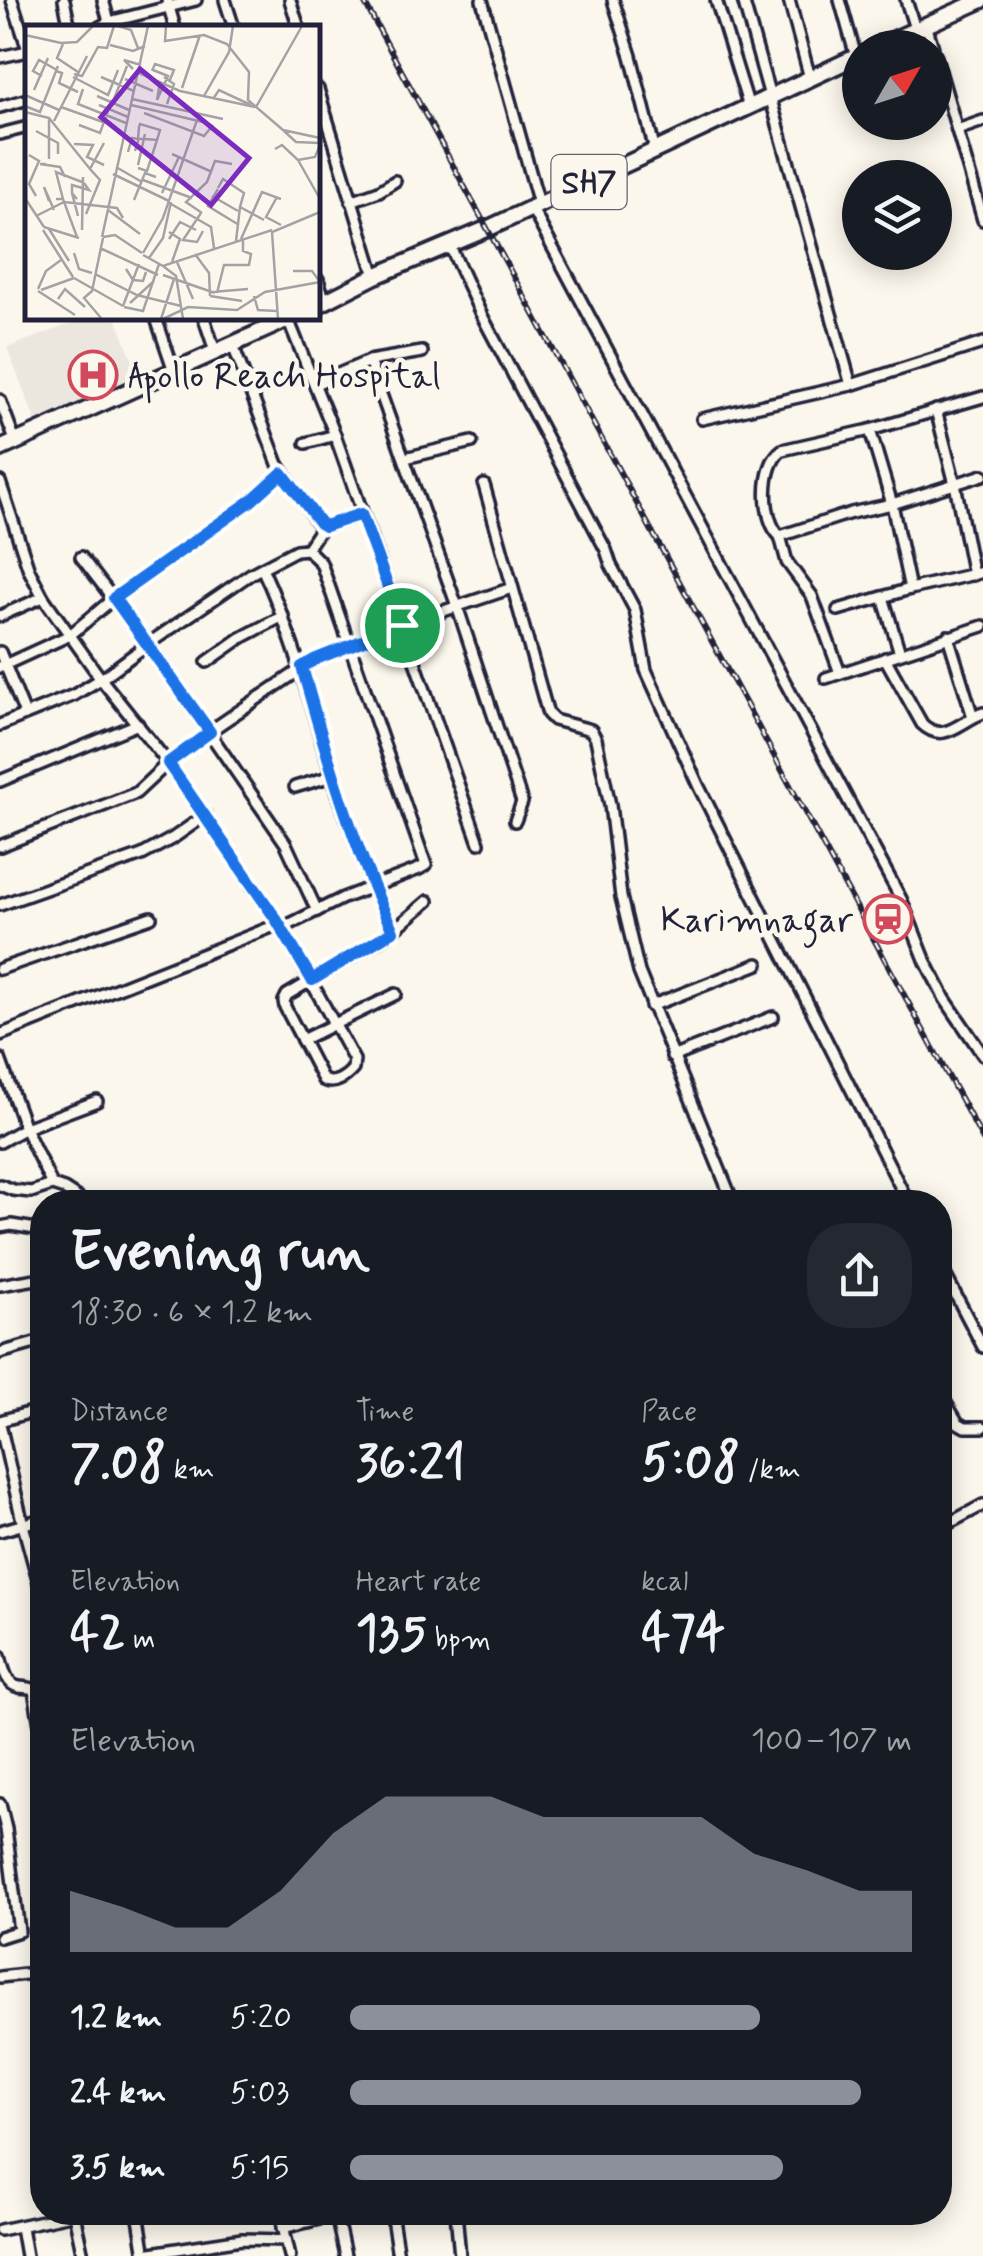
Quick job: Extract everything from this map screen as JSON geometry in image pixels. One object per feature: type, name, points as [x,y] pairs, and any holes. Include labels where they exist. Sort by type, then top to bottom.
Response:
[{"type":"main road","points":[[914,30],[960,4],[982,0]]},
{"type":"main road","name":"SH7","points":[[321,303],[842,63]]},
{"type":"main road","points":[[0,450],[232,344],[262,324]]},
{"type":"street","points":[[12,0],[25,41]]},
{"type":"street","points":[[64,0],[69,25]]},
{"type":"street","points":[[103,0],[110,25],[168,4],[196,0]]},
{"type":"street","points":[[225,0],[233,25]]},
{"type":"street","points":[[290,0],[298,25]]},
{"type":"street","points":[[482,0],[535,206],[901,899],[945,1000],[983,1056]]},
{"type":"street","points":[[613,0],[656,152]]},
{"type":"street","points":[[716,0],[749,107]]},
{"type":"street","points":[[743,0],[851,385]]},
{"type":"street","points":[[789,0],[810,78]]},
{"type":"street","points":[[840,0],[850,30]]},
{"type":"street","points":[[906,0],[923,30]]},
{"type":"street","points":[[0,57],[25,51]]},
{"type":"street","points":[[320,96],[375,276]]},
{"type":"street","points":[[0,107],[25,100]]},
{"type":"street","points":[[952,113],[982,215]]},
{"type":"street","points":[[957,130],[983,122]]},
{"type":"street","points":[[0,134],[25,127]]},
{"type":"street","points":[[969,170],[983,165]]},
{"type":"street","points":[[351,201],[379,191],[395,180]]},
{"type":"street","points":[[449,244],[480,312],[635,610],[646,670],[700,787],[902,1190]]},
{"type":"street","points":[[157,320],[174,371]]},
{"type":"street","points":[[205,320],[214,351]]},
{"type":"street","points":[[291,320],[479,843]]},
{"type":"street","points":[[702,419],[851,385],[983,343]]},
{"type":"street","points":[[232,344],[282,473],[316,520],[325,526]]},
{"type":"street","points":[[315,384],[368,361],[422,352]]},
{"type":"street","points":[[368,361],[457,606],[522,802],[515,821]]},
{"type":"street","points":[[840,673],[812,596],[787,562],[780,536],[773,530],[765,486],[774,456],[782,450],[870,430],[983,397]]},
{"type":"street","points":[[0,400],[16,443]]},
{"type":"street","points":[[838,610],[978,574],[936,410]]},
{"type":"street","points":[[870,430],[892,504],[910,589]]},
{"type":"street","points":[[306,444],[334,435]]},
{"type":"street","points":[[405,458],[472,442]]},
{"type":"street","points":[[2,666],[70,635],[114,598],[251,501],[282,473]]},
{"type":"street","points":[[780,536],[983,476]]},
{"type":"street","points":[[0,482],[29,570],[43,598],[206,815],[281,926],[312,980],[354,1065],[335,1082],[324,1080],[290,1018],[284,1001],[287,995],[312,980],[393,931],[428,902]]},
{"type":"street","points":[[484,485],[548,714],[554,720],[591,730],[596,739],[610,805],[621,897],[638,972],[728,1190]]},
{"type":"street","points":[[308,549],[321,528],[361,514]]},
{"type":"street","points":[[0,725],[56,704],[101,679],[262,568],[296,550],[308,549]]},
{"type":"street","points":[[0,1035],[424,866],[426,861],[321,563],[308,549]]},
{"type":"street","points":[[82,558],[148,644],[286,844],[317,911]]},
{"type":"street","points":[[262,568],[302,667],[332,776],[372,887],[393,931]]},
{"type":"street","points":[[0,846],[136,793],[168,763],[302,667],[402,625],[512,588]]},
{"type":"street","points":[[883,597],[900,653]]},
{"type":"street","points":[[0,616],[43,598]]},
{"type":"street","points":[[207,662],[282,616]]},
{"type":"street","points":[[826,678],[983,626]]},
{"type":"street","points":[[885,658],[922,724],[928,730],[945,734],[978,715],[948,636]]},
{"type":"street","points":[[0,652],[2,666],[24,714]]},
{"type":"street","points":[[0,781],[138,724]]},
{"type":"street","points":[[295,787],[332,776]]},
{"type":"street","points":[[0,905],[142,856],[206,815]]},
{"type":"street","points":[[0,968],[151,917]]},
{"type":"street","points":[[651,1006],[758,964]]},
{"type":"street","points":[[302,1040],[396,994]]},
{"type":"street","points":[[672,1056],[773,1017]]},
{"type":"street","points":[[0,1059],[25,1128],[52,1184]]},
{"type":"street","points":[[0,1142],[25,1128],[97,1101]]},
{"type":"street","points":[[36,1190],[52,1184],[67,1190]]},
{"type":"street","points":[[0,1185],[30,1192]]},
{"type":"street","points":[[0,1227],[30,1228]]},
{"type":"street","points":[[0,1285],[30,1280]]},
{"type":"street","points":[[952,1288],[983,1347]]},
{"type":"street","points":[[0,1353],[30,1344]]},
{"type":"street","points":[[30,1413],[0,1422],[30,1550]]},
{"type":"street","points":[[952,1413],[964,1428],[983,1428]]},
{"type":"street","points":[[952,1522],[983,1505]]},
{"type":"street","points":[[0,1531],[30,1523]]},
{"type":"street","points":[[0,1656],[10,1684],[30,1687]]},
{"type":"street","points":[[0,1804],[20,1931],[0,1936]]},
{"type":"street","points":[[0,1977],[30,1973]]},
{"type":"street","points":[[0,2230],[30,2225]]},
{"type":"street","points":[[80,2225],[83,2256]]},
{"type":"street","points":[[140,2225],[145,2255],[284,2234],[310,2225]]},
{"type":"street","points":[[282,2225],[290,2256]]},
{"type":"street","points":[[343,2225],[344,2256]]},
{"type":"street","points":[[394,2225],[398,2256]]},
{"type":"street","points":[[457,2225],[460,2256]]},
{"type":"street","points":[[21,2227],[26,2256]]},
{"type":"shaded area","points":[[81,320],[117,320],[141,381],[36,422],[7,348]]},
{"type":"railway","points":[[363,0],[983,1140]]},
{"type":"place","name":"Apollo Reach Hospital","points":[[93,375]]},
{"type":"place","name":"Karimnagar","points":[[888,919]]},
{"type":"route","points":[[282,473],[316,520],[325,526],[361,514],[402,625],[302,667],[332,776],[372,887],[393,931],[312,980],[276,919],[168,763],[210,732],[114,598],[251,501],[282,473]]}]
